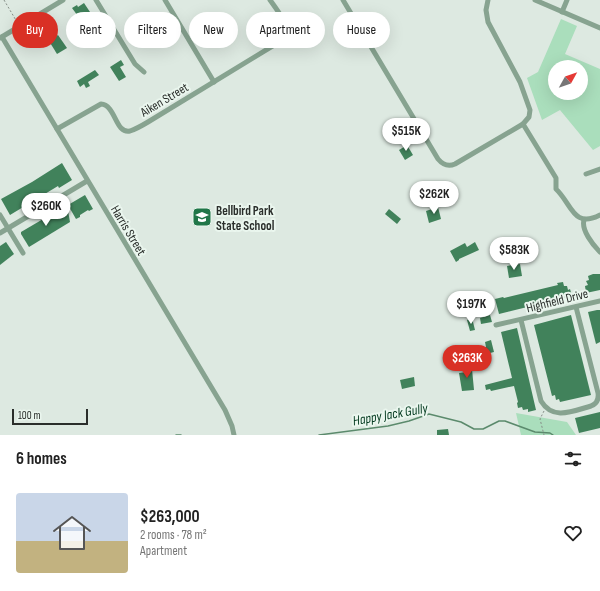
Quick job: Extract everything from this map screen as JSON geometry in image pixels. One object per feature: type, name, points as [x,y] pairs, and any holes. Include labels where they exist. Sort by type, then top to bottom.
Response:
[{"type":"street","points":[[41,12],[62,0]]},
{"type":"street","points":[[96,0],[135,64],[144,72]]},
{"type":"street","points":[[165,0],[214,82]]},
{"type":"street","name":"Aiken Street","points":[[57,129],[101,104],[109,108],[122,128],[127,131],[148,122],[287,36],[288,31],[286,25],[270,0]]},
{"type":"street","points":[[342,0],[438,159],[443,164],[449,166],[524,124],[529,117],[530,110],[520,82],[488,22],[486,10],[488,0]]},
{"type":"street","points":[[535,0],[600,28]]},
{"type":"street","points":[[562,12],[567,0]]},
{"type":"street","points":[[1,38],[12,30]]},
{"type":"street","name":"Harris Street","points":[[1,38],[225,410],[234,435]]},
{"type":"street","points":[[524,124],[556,178],[556,189],[562,194],[576,215],[584,220],[600,215]]},
{"type":"street","points":[[586,174],[600,169]]},
{"type":"street","points":[[0,233],[88,181]]},
{"type":"street","points":[[0,215],[23,253]]},
{"type":"street","points":[[584,220],[584,228],[595,247],[600,252]]},
{"type":"street","name":"Highfield Drive","points":[[496,325],[600,301]]},
{"type":"street","points":[[521,320],[541,401],[546,407],[556,413],[561,414],[591,406],[599,400],[576,307]]},
{"type":"path","points":[[4,0],[12,13]]},
{"type":"path","points":[[544,435],[540,419],[546,407]]},
{"type":"green space","points":[[561,19],[577,26],[565,54],[579,60],[548,60],[548,100],[588,100],[588,64],[600,69],[600,146],[593,150],[560,110],[542,120],[527,78],[538,72]]},
{"type":"green space","points":[[516,413],[567,422],[576,435],[521,435]]},
{"type":"building","points":[[84,3],[90,12],[75,12],[72,8],[77,5],[78,7]]},
{"type":"building","points":[[58,35],[67,48],[57,54],[53,48],[58,48]]},
{"type":"building","points":[[121,60],[124,65],[120,67],[126,77],[119,81],[110,67]]},
{"type":"building","points":[[95,70],[99,75],[88,82],[90,86],[86,88],[84,84],[80,87],[77,81]]},
{"type":"building","points":[[407,145],[413,155],[405,160],[399,150]]},
{"type":"building","points":[[62,163],[72,180],[59,188],[58,186],[10,215],[1,199]]},
{"type":"building","points":[[85,195],[93,209],[88,210],[76,219],[68,205]]},
{"type":"building","points":[[67,205],[70,222],[29,247],[21,232]]},
{"type":"building","points":[[438,207],[441,219],[429,223],[426,211]]},
{"type":"building","points":[[389,209],[401,219],[397,224],[385,214]]},
{"type":"building","points":[[6,242],[14,254],[0,265],[0,246]]},
{"type":"building","points":[[475,242],[479,250],[459,259],[456,262],[450,251],[465,243],[467,247]]},
{"type":"building","points":[[520,264],[522,276],[509,278],[507,266]]},
{"type":"building","points":[[600,274],[600,290],[586,293],[585,286],[588,285],[586,281],[589,280],[588,276]]},
{"type":"building","points":[[563,282],[564,286],[567,286],[568,290],[570,289],[572,296],[499,314],[495,299],[558,285],[557,283]]},
{"type":"building","points":[[600,310],[600,342],[596,344],[588,312]]},
{"type":"building","points":[[490,315],[492,322],[481,324],[480,318]]},
{"type":"building","points":[[571,315],[591,395],[560,402],[559,399],[556,400],[555,395],[552,396],[534,325]]},
{"type":"building","points":[[472,318],[475,330],[470,331],[467,320]]},
{"type":"building","points":[[517,328],[536,410],[528,412],[528,409],[523,410],[522,407],[518,408],[514,386],[491,391],[490,389],[486,390],[485,385],[512,378],[501,332]]},
{"type":"building","points":[[491,340],[494,352],[482,355],[480,348],[486,347],[485,342]]},
{"type":"building","points":[[472,364],[474,390],[462,391],[459,373],[467,372],[466,365]]},
{"type":"building","points":[[414,377],[415,386],[402,389],[400,380]]},
{"type":"building","points":[[600,412],[600,428],[579,433],[575,418]]},
{"type":"building","points":[[448,429],[449,435],[437,435],[437,430]]},
{"type":"waterway","name":"Happy Jack Gully","points":[[319,435],[388,426],[429,414],[461,422],[474,429],[483,429],[499,421],[505,421],[535,432],[550,433],[553,435]]},
{"type":"waterway","name":"Happy Jack Gully","points":[[176,435],[181,435]]},
{"type":"place","name":"Bellbird Park State School","points":[[202,217]]}]
